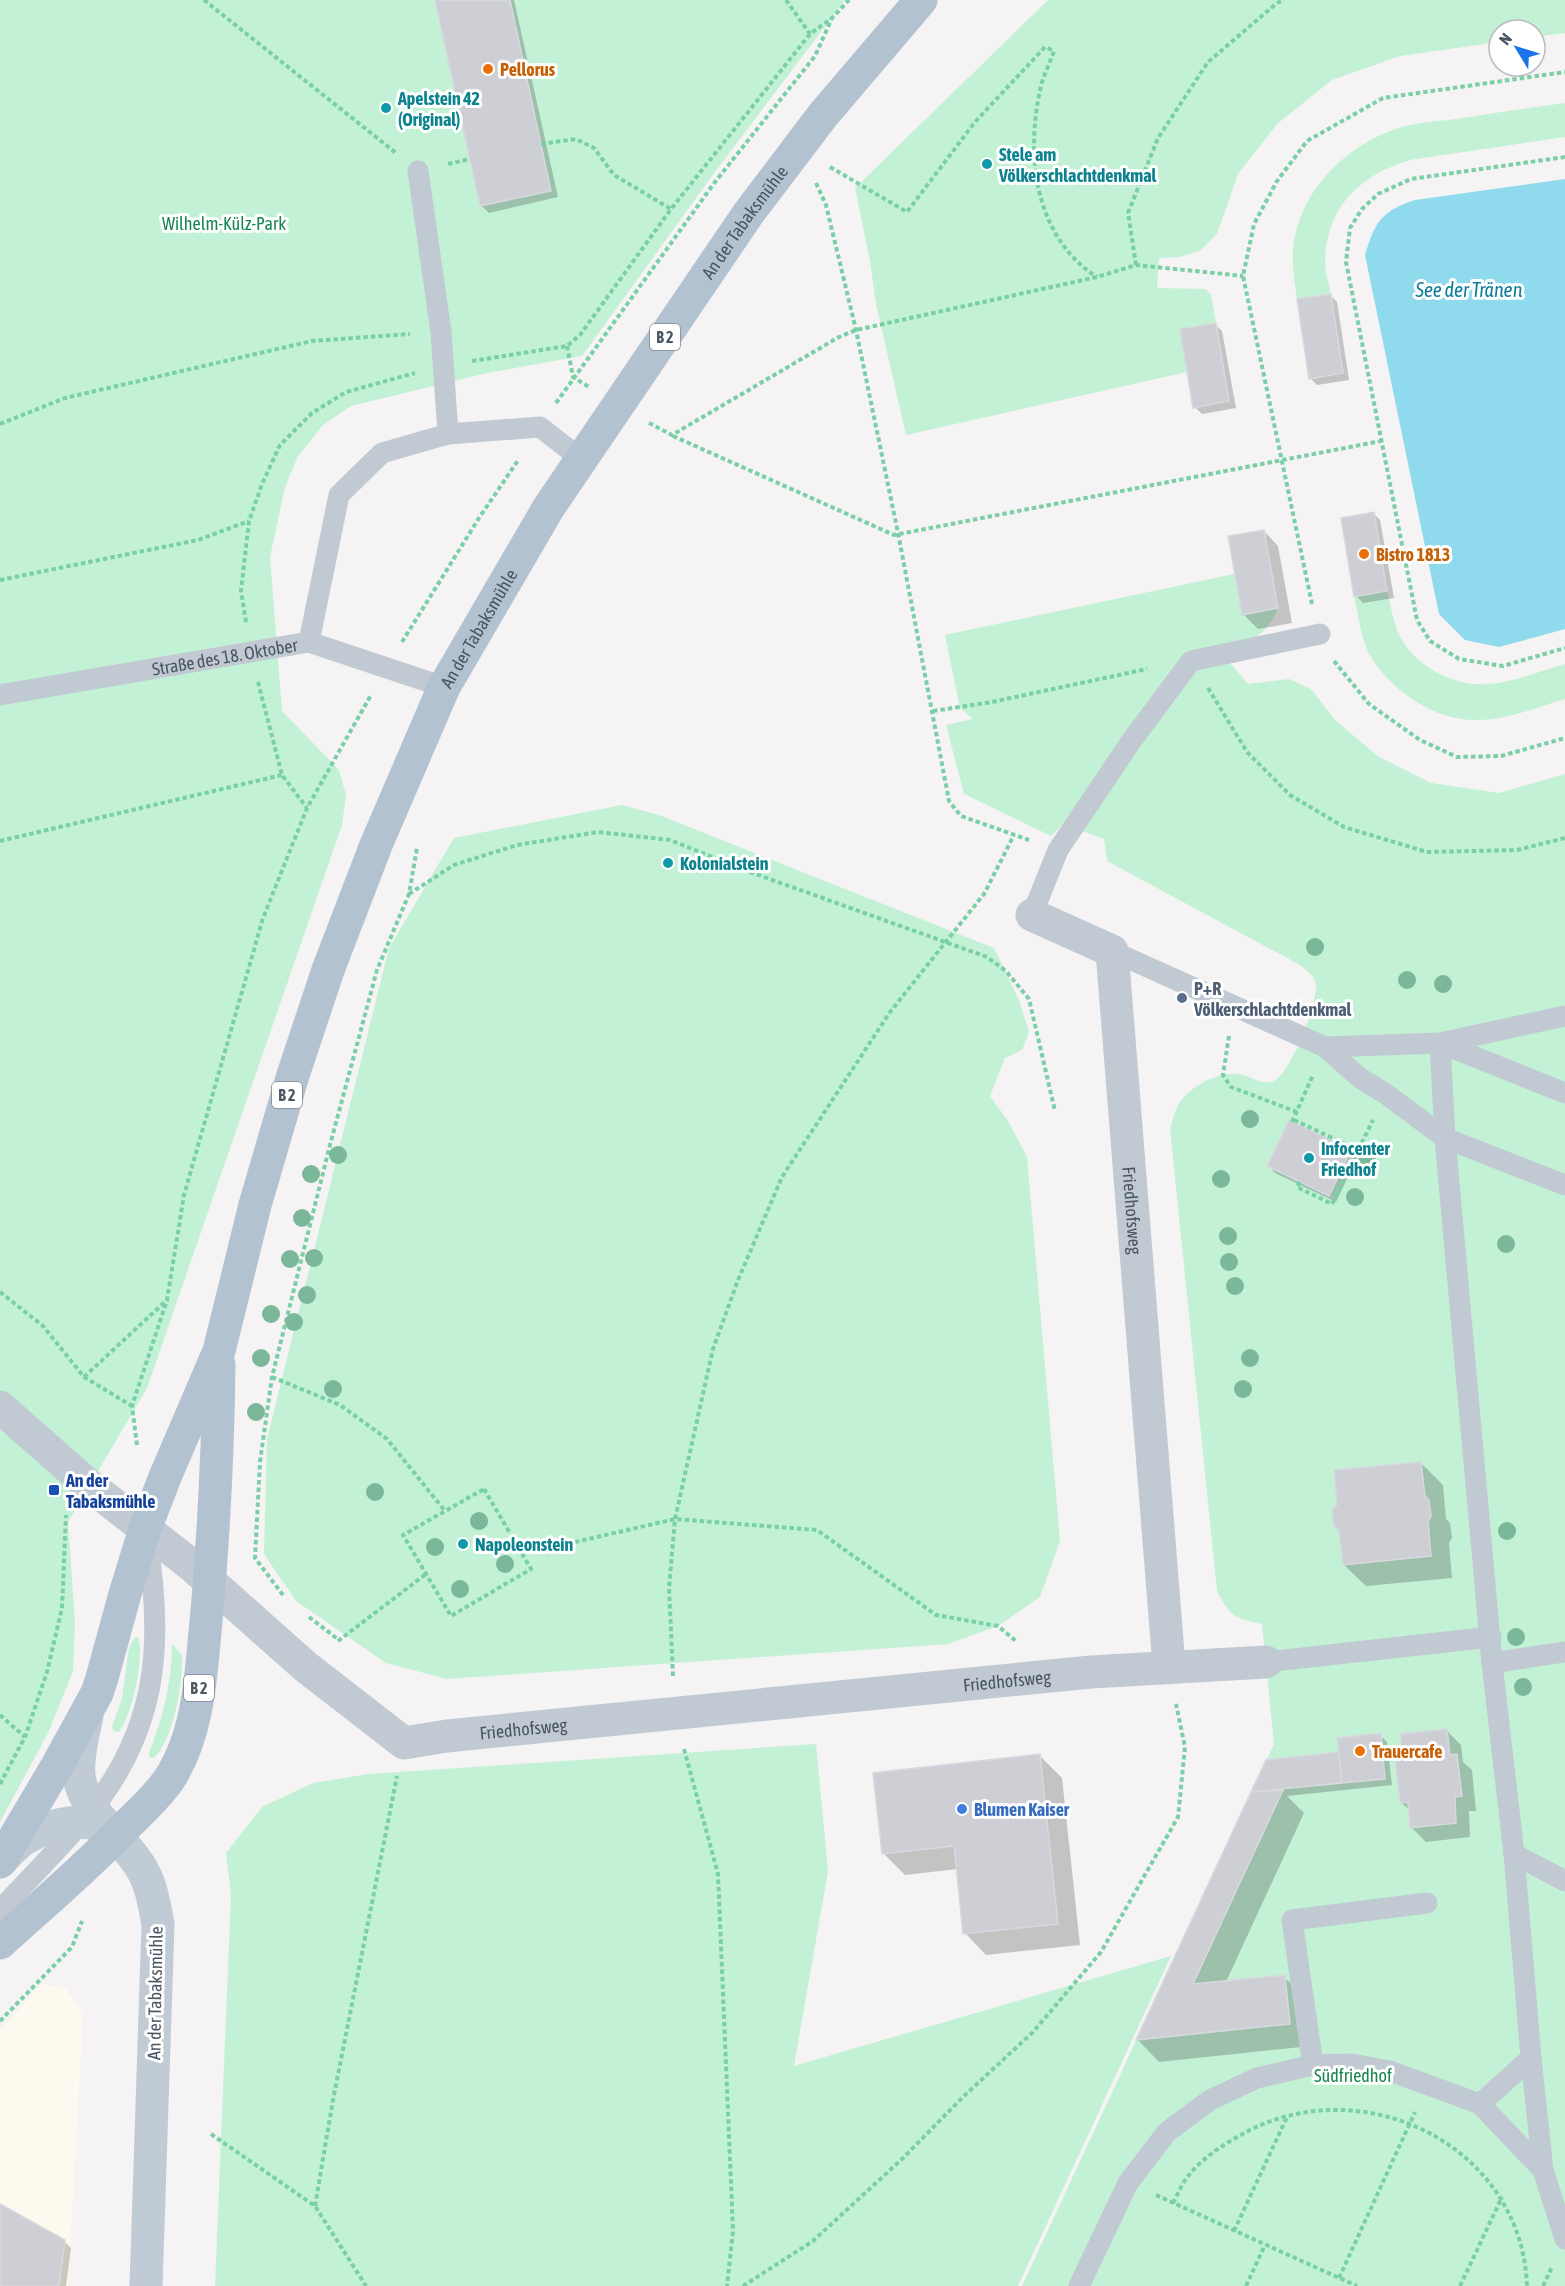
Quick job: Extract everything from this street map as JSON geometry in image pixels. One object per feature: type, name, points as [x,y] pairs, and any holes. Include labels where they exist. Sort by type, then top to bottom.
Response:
[{"type":"main road","name":"An der Tabaksmühle","points":[[146,2286],[158,1924],[149,1882],[139,1864],[116,1837],[87,1815],[79,1769],[89,1709],[102,1678],[145,1529],[219,1351],[255,1205],[293,1075],[328,970],[376,845],[444,687],[549,507],[748,214],[831,106],[921,0]]},
{"type":"main road","name":"An der Tabaksmühle","points":[[209,1581],[218,1443],[219,1351]]},
{"type":"main road","name":"B 2","points":[[0,1943],[70,1882],[116,1837],[163,1787],[180,1759],[190,1733],[200,1678],[209,1581]]},
{"type":"main road","name":"B 2","points":[[0,1861],[89,1709]]},
{"type":"main road","points":[[0,1861],[17,1844],[41,1830],[87,1815]]},
{"type":"street","points":[[1032,915],[1112,951]]},
{"type":"street","name":"Friedhofsweg","points":[[1112,951],[1169,1666]]},
{"type":"street","points":[[0,1407],[85,1482],[209,1581],[306,1667],[404,1743]]},
{"type":"street","name":"Friedhofsweg","points":[[404,1743],[447,1736],[1048,1677],[1169,1666],[1266,1662]]},
{"type":"lane","points":[[418,171],[441,332],[448,434]]},
{"type":"lane","points":[[309,642],[339,495],[382,453],[448,434],[540,427],[581,459]]},
{"type":"lane","points":[[1032,915],[1058,850],[1132,740],[1191,661],[1320,634]]},
{"type":"lane","name":"Straße des 18. Oktober","points":[[0,695],[309,642],[444,687]]},
{"type":"lane","points":[[1112,951],[1326,1047],[1360,1078],[1386,1094],[1445,1138],[1565,1185]]},
{"type":"lane","points":[[1326,1047],[1440,1043],[1565,1016]]},
{"type":"lane","points":[[1440,1043],[1565,1093]]},
{"type":"lane","points":[[1440,1043],[1445,1138],[1492,1663],[1514,1854],[1531,2058],[1543,2170],[1565,2239]]},
{"type":"lane","points":[[0,1910],[87,1815],[123,1762],[139,1728],[151,1684],[154,1660],[155,1609],[145,1529]]},
{"type":"lane","name":"Friedhofsweg","points":[[1266,1662],[1491,1637]]},
{"type":"lane","points":[[1492,1663],[1565,1652]]},
{"type":"lane","points":[[1514,1854],[1565,1881]]},
{"type":"lane","points":[[1313,2065],[1292,1920],[1427,1903]]},
{"type":"lane","points":[[1480,2104],[1531,2058]]},
{"type":"lane","points":[[1079,2286],[1128,2183],[1167,2133],[1210,2100],[1257,2078],[1313,2065],[1352,2064],[1390,2071],[1480,2104],[1543,2170]]},
{"type":"path","points":[[204,0],[418,171]]},
{"type":"path","points":[[786,0],[810,34]]},
{"type":"path","points":[[137,1447],[132,1406],[167,1300],[184,1196],[263,918],[307,808],[386,668],[479,518],[573,377],[715,182],[815,56],[832,18],[849,0]]},
{"type":"path","points":[[1136,265],[1128,213],[1158,138],[1208,62],[1277,3],[1284,0]]},
{"type":"path","points":[[799,147],[907,212],[975,122],[1045,47],[1054,51],[1041,85],[1036,115],[1035,172],[1040,199],[1051,229],[1067,251],[1084,269],[1097,277]]},
{"type":"path","points":[[1565,72],[1383,98],[1307,141],[1277,180],[1254,224],[1243,276],[1309,592],[1320,634],[1338,667],[1369,704],[1420,740],[1457,757],[1501,756],[1565,738]]},
{"type":"path","points":[[541,144],[576,139],[594,147],[614,175],[671,209]]},
{"type":"path","points":[[799,147],[826,205],[856,330],[933,711],[948,801],[961,816],[1058,850]]},
{"type":"path","points":[[1565,157],[1411,179],[1378,194],[1362,209],[1350,228],[1346,262],[1417,620],[1430,641],[1459,658],[1503,666],[1565,648]]},
{"type":"path","points":[[672,435],[856,330],[1097,277],[1136,265],[1243,276]]},
{"type":"path","points":[[0,424],[65,398],[312,341],[441,332]]},
{"type":"path","points":[[567,346],[573,377],[617,406],[672,435],[894,535],[1381,441]]},
{"type":"path","points":[[0,580],[198,540],[249,521]]},
{"type":"path","points":[[933,711],[992,702],[1191,661],[1247,752],[1290,795],[1344,827],[1427,852],[1517,850],[1565,838]]},
{"type":"path","points":[[0,841],[282,775]]},
{"type":"path","points":[[409,894],[454,865],[517,845],[598,832],[670,840],[750,872],[987,957],[1006,971],[1029,999],[1056,1111]]},
{"type":"path","points":[[727,2286],[732,2231],[718,1875],[675,1714],[669,1588],[675,1519],[713,1349],[738,1280],[782,1177],[890,1012],[984,894],[1014,835]]},
{"type":"path","points":[[288,1601],[255,1558],[260,1462],[272,1377],[377,970],[409,894],[419,836]]},
{"type":"path","points":[[1234,1006],[1223,1075],[1231,1087],[1298,1112]]},
{"type":"path","points":[[1326,1047],[1293,1121],[1359,1150]]},
{"type":"path","points":[[1300,1182],[1298,1187],[1332,1204],[1386,1094]]},
{"type":"path","points":[[0,1292],[43,1326],[84,1377],[132,1406]]},
{"type":"path","points":[[84,1377],[167,1300]]},
{"type":"path","points":[[272,1377],[340,1405],[387,1439],[445,1511]]},
{"type":"path","points":[[484,1489],[531,1569],[451,1616],[403,1535],[445,1511],[484,1489]]},
{"type":"path","points":[[0,1784],[25,1737],[47,1672],[62,1608],[66,1513]]},
{"type":"path","points":[[515,1544],[571,1543],[675,1519],[817,1530],[936,1615],[998,1626],[1028,1653],[1048,1677]]},
{"type":"path","points":[[306,1667],[426,1574]]},
{"type":"path","points":[[305,1614],[339,1640]]},
{"type":"path","points":[[743,2286],[813,2241],[902,2159],[1033,2031],[1101,1952],[1178,1816],[1185,1748],[1169,1666]]},
{"type":"path","points":[[0,1716],[25,1737]]},
{"type":"path","points":[[315,2206],[335,2088],[404,1743]]},
{"type":"path","points":[[1339,2278],[1428,2084]]},
{"type":"path","points":[[1173,2203],[1189,2175],[1225,2143],[1258,2126],[1287,2116],[1318,2111],[1348,2110],[1380,2115],[1410,2124],[1437,2137],[1461,2153],[1481,2172],[1502,2198],[1517,2228],[1526,2261],[1527,2286]]},
{"type":"path","points":[[1234,2231],[1287,2116]]},
{"type":"path","points":[[211,2134],[315,2206],[366,2286]]},
{"type":"path","points":[[1128,2183],[1357,2286]]},
{"type":"path","points":[[1460,2286],[1502,2198]]},
{"type":"path","points":[[1246,2286],[1265,2245]]},
{"type":"shaded area","points":[[42,1984],[66,1988],[83,2015],[68,2286],[0,2286],[0,2030]]},
{"type":"green space","name":"Wilhelm-Külz-Park","points":[[0,0],[845,0],[709,180],[582,356],[487,373],[351,406],[323,425],[298,456],[285,487],[270,557],[282,711],[339,770],[346,795],[342,825],[147,1388],[68,1522],[75,1623],[73,1671],[48,1733],[0,1822]]},
{"type":"green space","points":[[1048,0],[1565,0],[1565,33],[1547,35],[1547,18],[1487,18],[1487,44],[1400,56],[1332,80],[1277,124],[1238,174],[1217,234],[1201,250],[1180,257],[1159,258],[1157,288],[1206,289],[1211,295],[1216,323],[1180,329],[1187,372],[906,435],[876,304],[855,188]]},
{"type":"green space","points":[[1565,103],[1565,137],[1410,160],[1392,166],[1361,184],[1339,210],[1327,242],[1325,262],[1331,294],[1297,299],[1293,252],[1301,217],[1309,199],[1321,182],[1349,154],[1383,134],[1409,125]]},
{"type":"green space","name":"Südfriedhof","points":[[1234,574],[1242,615],[1278,608],[1263,631],[1226,658],[1248,684],[1289,679],[1311,689],[1336,721],[1379,757],[1431,783],[1499,793],[1565,774],[1565,2286],[1022,2286],[1274,1744],[1262,1624],[1234,1615],[1225,1606],[1217,1591],[1170,1128],[1180,1102],[1200,1084],[1227,1074],[1244,1075],[1266,1083],[1274,1081],[1281,1075],[1295,1052],[1308,1022],[1316,986],[1313,977],[1300,965],[1107,861],[1104,839],[1063,824],[1051,836],[964,794],[946,725],[973,719],[960,708],[945,635]]},
{"type":"green space","points":[[1387,591],[1394,620],[1405,645],[1431,669],[1464,682],[1486,684],[1520,678],[1565,664],[1565,699],[1509,716],[1486,720],[1460,719],[1416,702],[1403,693],[1381,671],[1368,652],[1363,637],[1354,597]]},
{"type":"green space","points":[[622,805],[659,815],[994,948],[1019,1000],[1029,1032],[1022,1050],[1005,1058],[990,1096],[1008,1121],[1027,1157],[1060,1541],[1040,1597],[998,1626],[948,1644],[447,1679],[386,1663],[296,1601],[264,1554],[267,1439],[389,948],[454,838]]},
{"type":"green space","points":[[135,1637],[138,1637],[140,1646],[136,1686],[133,1700],[119,1732],[114,1731],[112,1727],[122,1698],[129,1648]]},
{"type":"green space","points":[[172,1644],[182,1655],[179,1695],[167,1737],[154,1758],[150,1758],[149,1753],[168,1686]]},
{"type":"green space","points":[[816,1744],[828,1871],[794,2066],[1171,1956],[1018,2286],[215,2286],[231,1895],[226,1853],[262,1807],[313,1783],[369,1774]]},
{"type":"water","name":"See der Tränen","points":[[1565,179],[1565,629],[1499,647],[1465,640],[1439,614],[1365,255],[1372,234],[1381,219],[1404,204],[1415,200]]},
{"type":"building","name":"Pellorus","points":[[435,0],[510,0],[551,191],[480,206]]},
{"type":"building","points":[[1331,294],[1343,373],[1309,379],[1297,299]]},
{"type":"building","points":[[1216,323],[1229,401],[1193,408],[1180,329]]},
{"type":"building","name":"Bistro 1813","points":[[1374,512],[1387,591],[1354,597],[1341,518]]},
{"type":"building","points":[[1264,530],[1278,608],[1242,615],[1228,536]]},
{"type":"building","name":"Infocenter Friedhof","points":[[1289,1120],[1351,1150],[1329,1196],[1267,1166]]},
{"type":"building","points":[[1421,1462],[1425,1496],[1429,1500],[1431,1516],[1428,1521],[1431,1556],[1343,1565],[1339,1530],[1334,1526],[1332,1510],[1337,1505],[1334,1470]]},
{"type":"building","points":[[1447,1729],[1450,1755],[1457,1754],[1462,1796],[1455,1797],[1456,1823],[1410,1828],[1408,1803],[1400,1802],[1395,1760],[1403,1759],[1400,1734]]},
{"type":"building","points":[[1381,1733],[1385,1779],[1342,1783],[1337,1738]]},
{"type":"building","points":[[1338,1752],[1342,1783],[1251,1792],[1266,1760]]},
{"type":"building","name":"Blumen Kaiser","points":[[1040,1754],[1058,1924],[963,1934],[954,1846],[882,1854],[873,1773]]},
{"type":"building","points":[[1283,1790],[1193,1984],[1285,1975],[1290,2024],[1136,2040],[1251,1792]]},
{"type":"building","points":[[0,2204],[65,2240],[59,2286],[0,2286]]},
{"type":"place","name":"Pellorus","points":[[488,69]]},
{"type":"place","name":"Apelstein 42 (Original)","points":[[386,108]]},
{"type":"place","name":"Stele am Völkerschlachtdenkmal","points":[[987,164]]},
{"type":"place","name":"Bistro 1813","points":[[1364,554]]},
{"type":"place","name":"Kolonialstein","points":[[668,863]]},
{"type":"place","name":"P+R Völkerschlachtdenkmal","points":[[1182,998]]},
{"type":"place","name":"Infocenter Friedhof","points":[[1309,1158]]},
{"type":"place","name":"An der Tabaksmühle","points":[[54,1490]]},
{"type":"place","name":"Napoleonstein","points":[[463,1544]]},
{"type":"place","name":"Trauercafe","points":[[1360,1751]]},
{"type":"place","name":"Blumen Kaiser","points":[[962,1809]]}]
